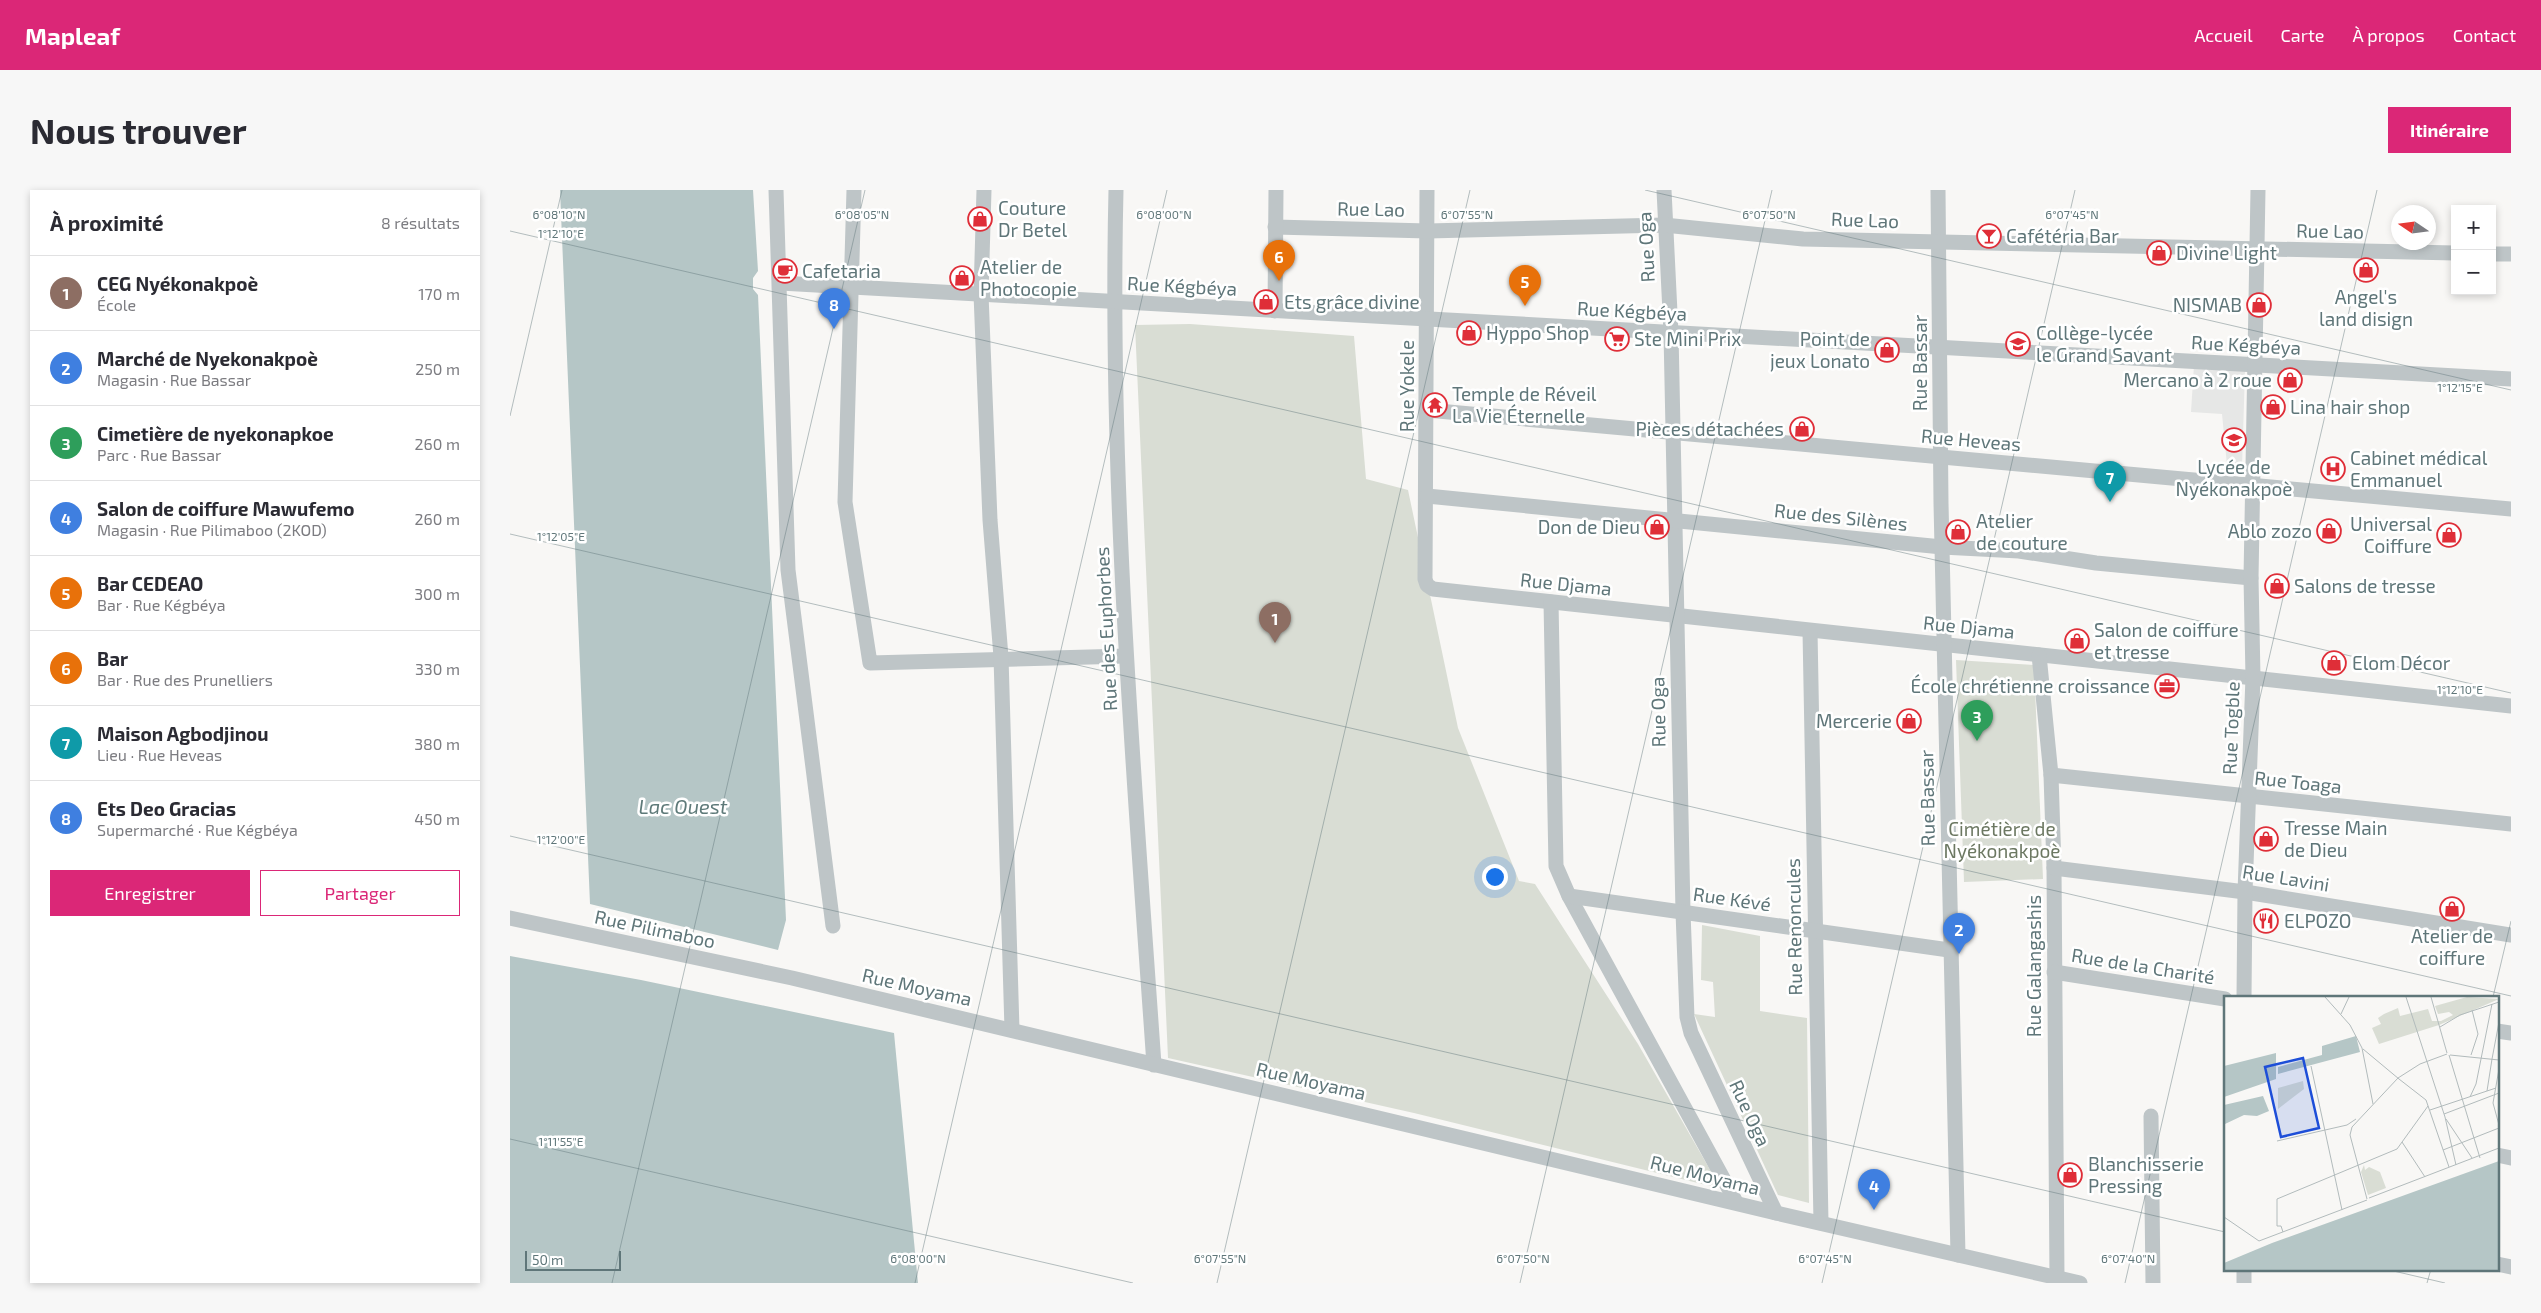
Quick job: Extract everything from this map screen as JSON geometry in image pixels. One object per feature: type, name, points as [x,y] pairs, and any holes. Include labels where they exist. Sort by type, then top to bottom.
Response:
[{"type":"street","points":[[776,190],[788,570],[833,926]]},
{"type":"street","points":[[854,190],[844,502],[870,663],[1126,656]]},
{"type":"street","points":[[984,190],[981,294],[990,520],[1001,658],[1012,1030]]},
{"type":"street","name":"Rue des Euphorbes","points":[[1116,190],[1113,302],[1126,656],[1154,1065]]},
{"type":"street","points":[[1275,311],[1276,190]]},
{"type":"street","name":"Rue Yokele","points":[[1425,582],[1427,496],[1427,190]]},
{"type":"street","name":"Rue Oga","points":[[1664,190],[1664,225],[1671,333],[1672,433],[1676,520],[1676,616],[1687,1017],[1690,1033],[1776,1213]]},
{"type":"street","name":"Rue Bassar","points":[[1938,190],[1949,950],[1958,1254]]},
{"type":"street","name":"Rue Togble","points":[[2244,996],[2245,892],[2253,678],[2251,578],[2258,190]]},
{"type":"street","name":"Rue Lao","points":[[1275,227],[1428,230],[1664,225],[1802,239],[2451,253]]},
{"type":"street","points":[[2496,254],[2511,254]]},
{"type":"street","name":"Rue Kégbéya","points":[[780,283],[2511,379]]},
{"type":"street","name":"Rue Heveas","points":[[1427,410],[2511,509]]},
{"type":"street","name":"Rue des Silènes","points":[[1427,496],[1942,547],[2019,551],[2096,563],[2251,578]]},
{"type":"street","name":"Rue Djama","points":[[1425,582],[1433,589],[2511,706]]},
{"type":"street","points":[[1551,602],[1555,859],[1558,873],[1736,1202]]},
{"type":"street","name":"Rue Renoncules","points":[[1810,631],[1814,931],[1821,1223]]},
{"type":"street","name":"Rue Galangashis","points":[[2039,655],[2050,776],[2054,868],[2057,1278]]},
{"type":"street","name":"Rue Toaga","points":[[2050,776],[2511,824]]},
{"type":"street","name":"Rue Lavini","points":[[2054,868],[2245,892],[2511,935]]},
{"type":"street","name":"Rue Kévé","points":[[1569,896],[1949,950]]},
{"type":"street","name":"Rue Pilimaboo","points":[[510,918],[792,978]]},
{"type":"street","name":"Rue de la Charité","points":[[2054,972],[2224,999]]},
{"type":"street","name":"Rue Moyama","points":[[792,978],[1776,1213],[2080,1283]]},
{"type":"street","points":[[2498,1031],[2511,1033]]},
{"type":"street","points":[[2151,1116],[2153,1283]]},
{"type":"street","points":[[2498,1155],[2511,1158]]},
{"type":"street","points":[[2498,1264],[2511,1267]]},
{"type":"street","points":[[2244,1270],[2244,1283]]},
{"type":"shaded area","name":"Lycée de Nyékonakpoè","points":[[2194,365],[2245,370],[2242,468],[2227,465],[2222,414],[2191,412]]},
{"type":"green space","points":[[1190,324],[1354,336],[1366,479],[1408,490],[1458,728],[1519,881],[1535,884],[1638,1044],[1717,1182],[1710,1186],[1414,1113],[1168,1058],[1135,325]]},
{"type":"green space","name":"Cimétière de Nyékonakpoè","points":[[1956,660],[2034,665],[2043,879],[1964,882]]},
{"type":"green space","points":[[1702,925],[1760,936],[1760,1011],[1807,1018],[1809,1203],[1778,1195],[1694,1014],[1715,1017],[1713,982],[1701,980]]},
{"type":"water","name":"Lac Ouest","points":[[560,190],[753,190],[758,271],[753,278],[753,289],[758,295],[786,920],[778,950],[590,904]]},
{"type":"water","points":[[510,956],[641,980],[894,1033],[918,1283],[510,1283]]},
{"type":"place","name":"Couture Dr Betel","points":[[980,219]]},
{"type":"place","name":"Cafétéria Bar","points":[[1989,236]]},
{"type":"place","name":"Divine Light","points":[[2159,253]]},
{"type":"place","name":"Angel's land disign","points":[[2366,270]]},
{"type":"place","name":"Cafetaria","points":[[785,271]]},
{"type":"place","name":"Atelier de Photocopie","points":[[962,278]]},
{"type":"place","name":"Bar","points":[[1279,281]]},
{"type":"place","name":"Ets grâce divine","points":[[1266,302]]},
{"type":"place","name":"NISMAB","points":[[2259,305]]},
{"type":"place","name":"Bar CEDEAO","points":[[1525,306]]},
{"type":"place","name":"Ets Deo Gracias","points":[[834,329]]},
{"type":"place","name":"Hyppo Shop","points":[[1469,333]]},
{"type":"place","name":"Ste Mini Prix","points":[[1617,339]]},
{"type":"place","name":"Collège-lycée le Grand Savant","points":[[2018,344]]},
{"type":"place","name":"Point de jeux Lonato","points":[[1887,350]]},
{"type":"place","name":"Mercano à 2 roue","points":[[2290,380]]},
{"type":"place","name":"Temple de Réveil La Vie Éternelle","points":[[1435,405]]},
{"type":"place","name":"Lina hair shop","points":[[2273,407]]},
{"type":"place","name":"Pièces détachées","points":[[1802,429]]},
{"type":"place","name":"Lycée de Nyékonakpoè","points":[[2234,440]]},
{"type":"place","name":"Cabinet médical Emmanuel","points":[[2333,469]]},
{"type":"place","name":"Maison Agbodjinou","points":[[2110,502]]},
{"type":"place","name":"Don de Dieu","points":[[1657,527]]},
{"type":"place","name":"Ablo zozo","points":[[2329,531]]},
{"type":"place","name":"Atelier de couture","points":[[1958,532]]},
{"type":"place","name":"Universal Coiffure","points":[[2449,535]]},
{"type":"place","name":"Salons de tresse","points":[[2277,586]]},
{"type":"place","name":"Salon de coiffure et tresse","points":[[2077,641]]},
{"type":"place","name":"CEG Nyékonakpoè","points":[[1275,643]]},
{"type":"place","name":"Elom Décor","points":[[2334,663]]},
{"type":"place","name":"École chrétienne croissance","points":[[2167,686]]},
{"type":"place","name":"Mercerie","points":[[1909,721]]},
{"type":"place","name":"Cimetière de nyekonapkoe","points":[[1977,741]]},
{"type":"place","name":"Tresse Main de Dieu","points":[[2266,839]]},
{"type":"place","name":"Atelier de coiffure","points":[[2452,909]]},
{"type":"place","name":"ELPOZO","points":[[2266,921]]},
{"type":"place","name":"Marché de Nyekonakpoè","points":[[1959,954]]},
{"type":"place","name":"Blanchisserie Pressing","points":[[2070,1175]]},
{"type":"place","name":"Salon de coiffure Mawufemo","points":[[1874,1210]]}]
